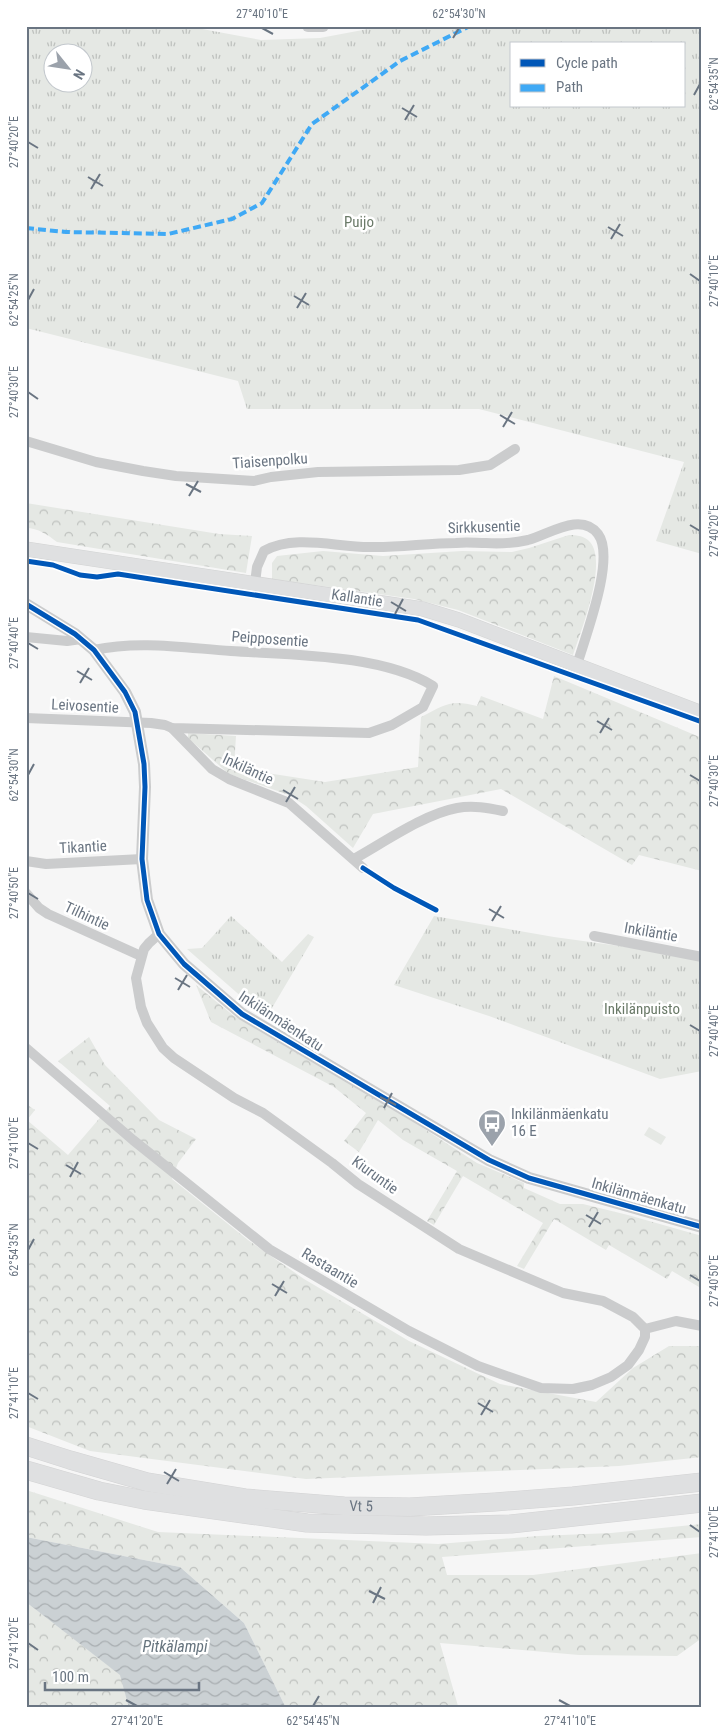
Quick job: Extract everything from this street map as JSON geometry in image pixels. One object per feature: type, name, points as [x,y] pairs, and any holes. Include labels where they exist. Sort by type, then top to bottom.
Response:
[{"type":"highway","name":"Vt 5","points":[[26,1446],[147,1482],[245,1498],[344,1506],[410,1507],[496,1502],[702,1482]]},
{"type":"highway","name":"Vt 5","points":[[26,1470],[99,1491],[144,1500],[307,1524],[426,1526],[511,1524],[702,1503]]},
{"type":"main road","name":"Kallantie","points":[[26,549],[423,608],[702,713]]},
{"type":"street","points":[[308,26],[323,26]]},
{"type":"street","name":"Tiaisenpolku","points":[[26,441],[96,462],[142,471],[176,476],[254,481],[271,477],[318,472],[459,470],[490,465],[515,449]]},
{"type":"street","name":"Sirkkusentie","points":[[255,583],[257,567],[264,551],[282,544],[318,543],[369,548],[456,542],[511,543],[530,540],[574,524],[584,525],[597,532],[601,539],[604,547],[604,565],[600,588],[576,665]]},
{"type":"street","name":"Inkilänmäenkatu","points":[[26,604],[81,639],[94,650],[125,692],[135,712],[144,764],[142,859],[147,900],[159,934],[184,964],[242,1014],[488,1160],[530,1178],[702,1227]]},
{"type":"street","points":[[26,637],[67,641],[81,639]]},
{"type":"street","name":"Peipposentie","points":[[94,650],[136,645],[354,660],[412,675],[433,686],[431,692]]},
{"type":"street","name":"Leivosentie","points":[[26,718],[158,724],[172,728],[255,732],[369,734],[392,725],[423,708],[431,692]]},
{"type":"street","name":"Inkiläntie","points":[[172,728],[212,769],[229,779],[289,803],[363,868]]},
{"type":"street","points":[[354,859],[422,822],[456,808],[473,807],[503,811]]},
{"type":"street","name":"Tikantie","points":[[26,861],[46,864],[142,859]]},
{"type":"street","name":"Tilhintie","points":[[26,892],[39,908],[48,914],[141,956]]},
{"type":"street","name":"Kiuruntie","points":[[159,934],[149,943],[141,956],[136,978],[141,1007],[154,1035],[163,1048],[174,1058],[234,1098],[263,1113],[326,1158],[358,1184],[459,1249],[564,1293],[602,1301],[633,1317],[645,1329]]},
{"type":"street","name":"Inkiläntie","points":[[594,936],[702,956]]},
{"type":"street","name":"Rastaantie","points":[[26,1048],[133,1140],[269,1249],[409,1331],[478,1366],[541,1388],[573,1389],[611,1377],[628,1365],[645,1338],[645,1329]]},
{"type":"street","points":[[645,1329],[676,1321],[702,1326]]},
{"type":"green space","name":"Puijo","points":[[26,26],[186,26],[261,40],[320,38],[384,26],[702,26],[702,554],[656,541],[684,462],[479,409],[247,409],[238,381],[26,328]]},
{"type":"green space","points":[[26,503],[219,534],[252,536],[246,573],[57,542],[46,534],[26,528]]},
{"type":"green space","points":[[569,535],[581,536],[590,542],[595,552],[596,565],[595,581],[587,614],[573,655],[458,610],[414,599],[272,579],[272,563],[277,556],[323,551],[383,556],[462,551],[512,552]]},
{"type":"green space","points":[[554,676],[702,738],[702,871],[639,855],[632,865],[501,789],[373,814],[353,848],[306,806],[289,795],[229,774],[188,738],[188,733],[236,736],[234,768],[325,782],[418,767],[421,717],[448,704],[460,703],[477,706],[481,696],[543,719]]},
{"type":"green space","points":[[231,916],[282,962],[308,934],[314,937],[269,1013],[244,999],[187,949],[202,948]]},
{"type":"green space","name":"Inkilänpuisto","points":[[434,916],[554,937],[702,959],[702,1071],[660,1079],[489,1016],[394,985]]},
{"type":"green space","points":[[196,985],[234,1016],[415,1123],[477,1163],[524,1183],[524,1188],[560,1204],[583,1204],[702,1236],[702,1282],[699,1287],[672,1271],[667,1279],[609,1245],[606,1250],[554,1219],[524,1269],[517,1266],[543,1223],[463,1176],[434,1225],[427,1221],[457,1171],[403,1140],[378,1120],[359,1152],[344,1141],[366,1113],[334,1087],[211,1022]]},
{"type":"green space","points":[[89,1037],[105,1065],[159,1120],[196,1139],[178,1163],[172,1179],[248,1240],[304,1279],[409,1341],[500,1384],[596,1402],[633,1368],[669,1346],[702,1346],[702,1457],[619,1466],[306,1479],[90,1451],[26,1426],[26,1108],[29,1106],[35,1110],[27,1120],[68,1155],[110,1106],[58,1061]]},
{"type":"green space","points":[[649,1127],[666,1137],[661,1145],[644,1135]]},
{"type":"green space","points":[[26,1490],[158,1532],[438,1544],[538,1536],[611,1533],[702,1524],[702,1537],[442,1557],[447,1575],[533,1575],[702,1553],[702,1638],[677,1656],[579,1655],[440,1643],[458,1706],[473,1708],[286,1708],[244,1623],[180,1567],[26,1537]]},
{"type":"green space","points":[[26,1602],[121,1675],[129,1708],[26,1708]]},
{"type":"water","name":"Pitkälampi","points":[[26,1537],[180,1567],[244,1623],[286,1708],[129,1708],[120,1675],[26,1602]]},
{"type":"marked path","points":[[26,228],[66,232],[168,234],[232,219],[262,203],[312,124],[400,61],[470,26]]},
{"type":"cycle path","points":[[26,561],[53,565],[80,575],[97,577],[118,574],[418,620],[702,722]]},
{"type":"cycle path","points":[[26,604],[75,634],[94,650],[125,692],[135,712],[144,764],[142,859],[147,900],[159,934],[184,964],[242,1014],[489,1160],[529,1178],[702,1227]]},
{"type":"cycle path","points":[[363,868],[394,888],[436,910]]},
{"type":"place","name":"Inkilänmäenkatu 16 E","points":[[492,1147]]}]
